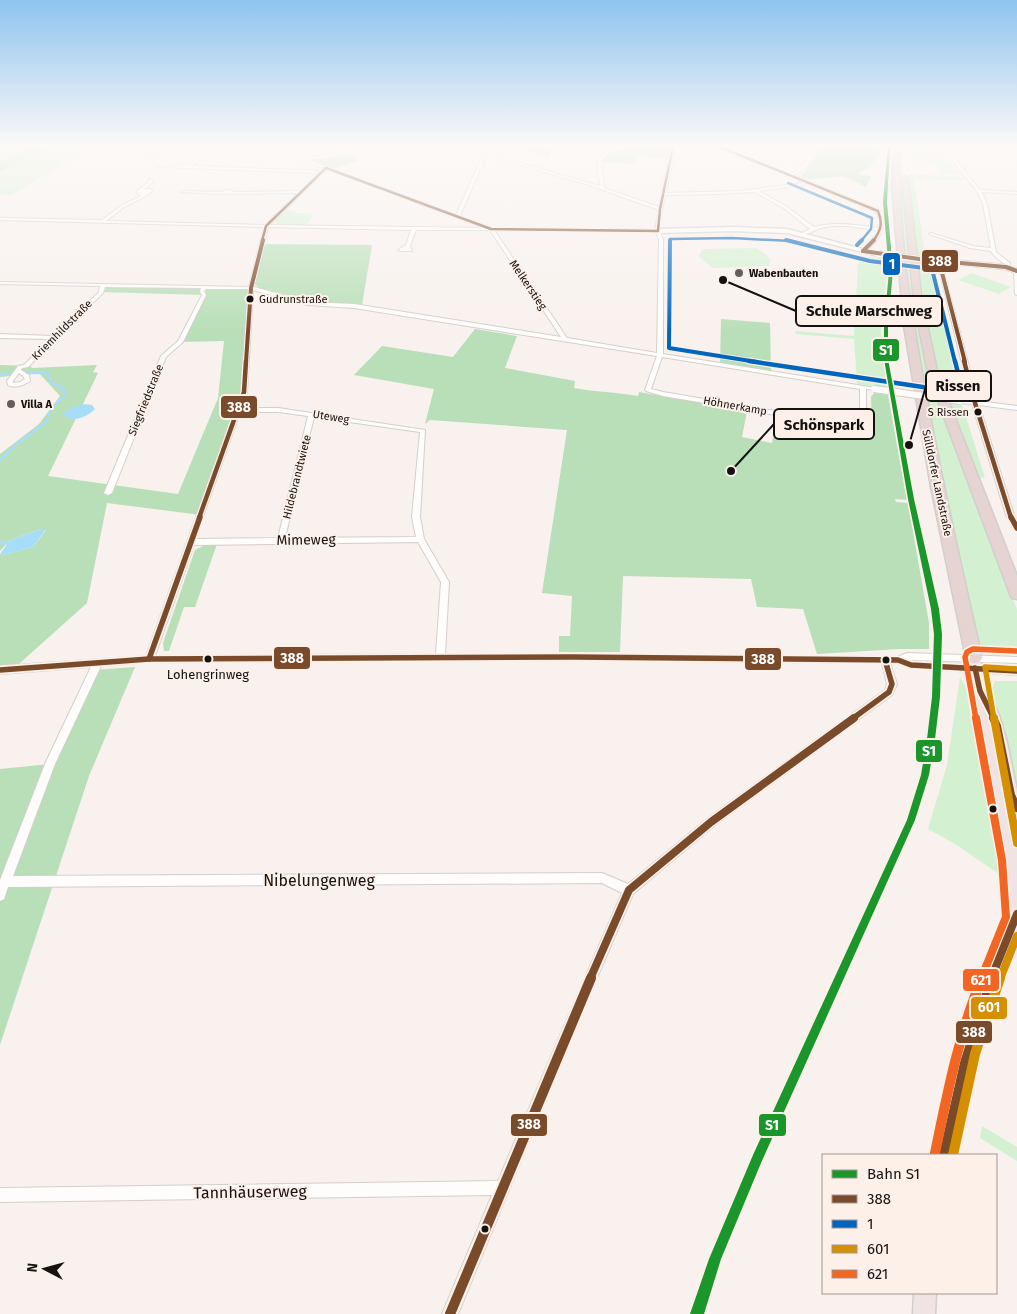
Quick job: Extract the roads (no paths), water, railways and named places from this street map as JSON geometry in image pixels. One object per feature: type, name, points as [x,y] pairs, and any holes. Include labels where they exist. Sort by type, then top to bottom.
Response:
[{"type":"highway","name":"Sülldorfer Landstraße","points":[[897,208],[909,326],[937,486],[975,663]]},
{"type":"highway","name":"Sülldorfer Landstraße","points":[[907,208],[918,302],[930,364],[942,403],[1017,594]]},
{"type":"main road","points":[[944,1154],[953,1106],[972,1032],[985,992],[1016,916],[1010,859],[975,663]]},
{"type":"main road","points":[[980,691],[997,726],[1011,795],[1017,808]]},
{"type":"main road","points":[[924,1314],[925,1294]]},
{"type":"street","points":[[104,220],[120,208]]},
{"type":"street","points":[[149,658],[244,392],[251,288],[266,226],[284,208]]},
{"type":"street","points":[[437,208],[491,229]]},
{"type":"street","points":[[458,216],[461,208]]},
{"type":"street","points":[[786,208],[812,228]]},
{"type":"street","points":[[864,251],[880,230],[881,214],[873,208]]},
{"type":"street","points":[[986,208],[993,250],[995,255],[1007,265]]},
{"type":"street","points":[[660,209],[658,231],[661,240],[660,355]]},
{"type":"street","points":[[0,218],[266,226],[474,229],[658,231],[765,229],[804,234],[878,254],[926,260],[1007,265],[1016,268],[1017,294]]},
{"type":"street","points":[[474,229],[480,224]]},
{"type":"street","points":[[804,234],[812,228],[853,226],[880,230]]},
{"type":"street","points":[[408,246],[414,228]]},
{"type":"street","name":"Melkerstieg","points":[[491,229],[565,340]]},
{"type":"street","points":[[931,234],[972,247],[993,250]]},
{"type":"street","points":[[939,261],[976,403],[1010,515],[1017,528]]},
{"type":"street","points":[[0,283],[251,288],[308,304],[354,306],[863,388],[1017,408]]},
{"type":"street","name":"Kriemhildstraße","points":[[19,371],[29,378],[27,381],[16,385],[10,383],[20,367],[26,366],[101,292],[103,285]]},
{"type":"street","name":"Siegfriedstraße","points":[[108,493],[164,356],[180,342],[204,295],[202,290],[204,287]]},
{"type":"street","points":[[0,336],[54,338]]},
{"type":"street","name":"Höhnerkamp","points":[[660,355],[647,387],[651,392],[850,426],[860,426]]},
{"type":"street","points":[[860,426],[863,421],[863,388]]},
{"type":"street","name":"Uteweg","points":[[238,410],[278,410],[423,431],[416,517],[420,539]]},
{"type":"street","name":"Hildebrandtwiete","points":[[281,540],[312,414]]},
{"type":"street","points":[[420,539],[445,582],[440,658]]},
{"type":"street","name":"Mimeweg","points":[[192,542],[420,539]]},
{"type":"street","points":[[0,670],[149,658],[813,658],[898,660],[911,665],[929,662],[975,663],[1017,660]]},
{"type":"street","points":[[450,1314],[501,1188],[629,890],[711,822],[889,692],[892,684],[885,660]]},
{"type":"street","points":[[0,895],[50,764],[98,662]]},
{"type":"street","points":[[975,663],[1017,671]]},
{"type":"street","name":"Nibelungenweg","points":[[5,882],[602,878],[629,890]]},
{"type":"street","name":"Tannhäuserweg","points":[[0,1195],[501,1188]]},
{"type":"water","points":[[83,404],[92,405],[95,409],[88,415],[75,419],[71,419],[63,414],[70,408]]},
{"type":"water","points":[[46,529],[33,547],[3,555],[0,554],[10,540]]},
{"type":"waterway","points":[[0,460],[19,442],[46,422],[52,407],[65,396],[63,388],[52,383],[47,373],[23,373]]},
{"type":"waterway","points":[[0,375],[14,374]]},
{"type":"waterway","points":[[0,543],[7,543]]},
{"type":"rail line","name":"S1","points":[[697,1314],[715,1259],[757,1159],[911,820],[925,775],[936,697],[938,634],[935,609],[911,499],[886,359],[886,325],[891,271],[886,208]]},
{"type":"place","name":"Wabenbauten","points":[[739,273]]},
{"type":"place","name":"Schule Marschweg","points":[[723,280]]},
{"type":"place","name":"Gudrunstraße","points":[[250,299]]},
{"type":"place","name":"Villa A","points":[[11,404]]},
{"type":"place","name":"S Rissen","points":[[978,412]]},
{"type":"place","name":"Rissen","points":[[909,445]]},
{"type":"place","name":"Schönspark","points":[[731,471]]},
{"type":"place","name":"Lohengrinweg","points":[[208,659]]}]
